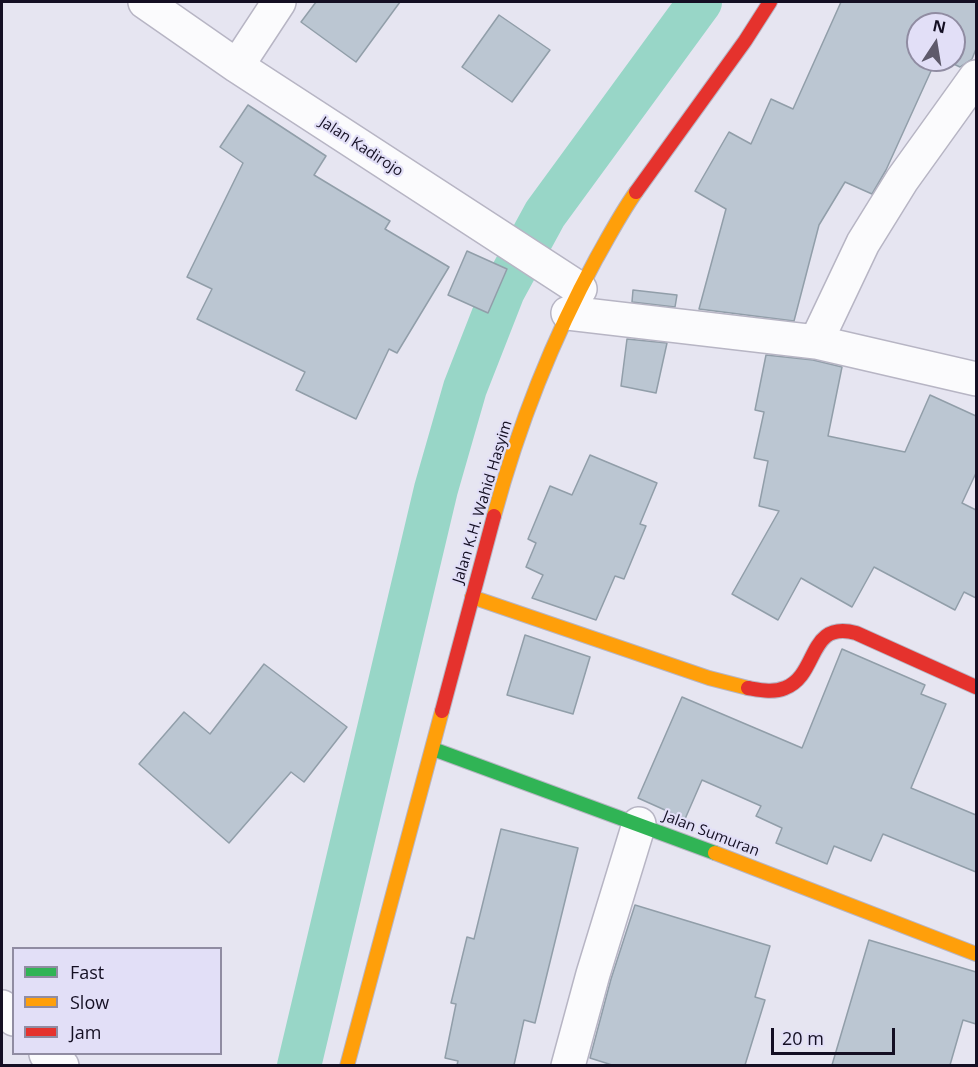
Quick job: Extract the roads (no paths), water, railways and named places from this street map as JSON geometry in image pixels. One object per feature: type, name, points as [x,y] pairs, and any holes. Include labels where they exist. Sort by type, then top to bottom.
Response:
[{"type":"street","name":"Jalan Kadirojo","points":[[145,2],[237,66],[520,250],[573,294]]},
{"type":"street","points":[[237,66],[279,2]]},
{"type":"street","name":"Jalan K.H. Wahid Hasyim","points":[[347,1065],[500,494],[532,398],[573,294],[625,207],[770,2]]},
{"type":"street","points":[[816,342],[863,243],[902,180],[976,77]]},
{"type":"street","points":[[573,294],[816,342],[976,379]]},
{"type":"street","points":[[472,597],[570,632],[741,687],[778,691],[790,686],[798,678],[825,636],[840,629],[856,633],[976,687]]},
{"type":"street","name":"Jalan Sumuran","points":[[432,749],[639,824],[976,954]]},
{"type":"street","points":[[568,1065],[639,824]]},
{"type":"street","points":[[49,1055],[62,1065]]},
{"type":"waterway","points":[[299,1066],[436,489],[465,388],[503,291],[545,214],[700,2]]}]
